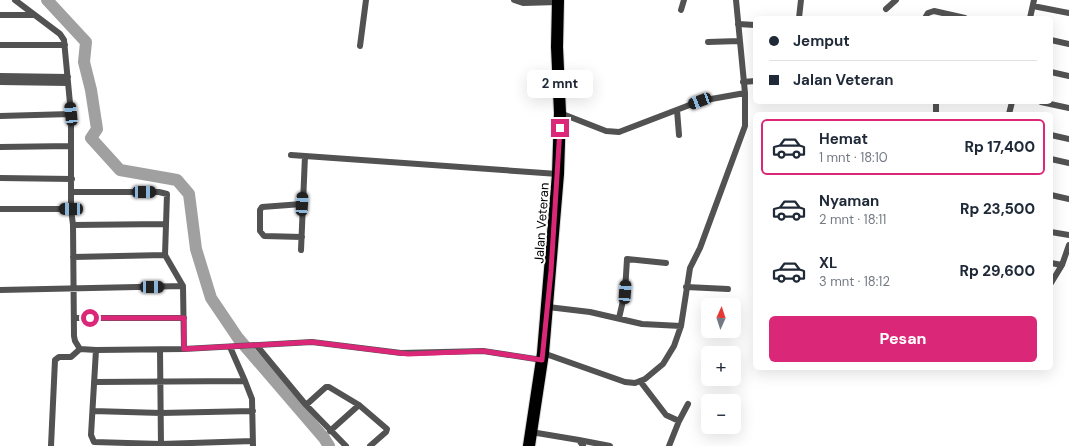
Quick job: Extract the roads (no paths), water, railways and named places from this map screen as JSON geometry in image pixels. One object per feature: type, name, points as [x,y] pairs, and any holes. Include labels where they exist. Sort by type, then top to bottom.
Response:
[{"type":"highway","name":"Jalan Veteran","points":[[529,446],[543,357],[558,174],[560,112],[557,47],[558,1]]},
{"type":"street","points":[[15,0],[60,34],[65,45],[71,114],[71,209],[73,225],[75,341],[80,349]]},
{"type":"street","points":[[360,46],[366,0]]},
{"type":"street","points":[[514,0],[523,3],[558,1]]},
{"type":"street","points":[[681,10],[684,0]]},
{"type":"street","points":[[51,446],[55,360],[59,357],[71,357],[80,349],[160,350],[312,342],[408,354],[483,351],[543,357],[618,380],[630,383],[640,382],[667,360],[674,346],[681,326],[690,268],[700,248],[745,126],[745,93],[736,0]]},
{"type":"street","points":[[799,16],[802,0]]},
{"type":"street","points":[[886,9],[896,0]]},
{"type":"street","points":[[1030,16],[1033,3],[1069,13]]},
{"type":"street","points":[[927,16],[931,11],[955,16]]},
{"type":"street","points":[[0,15],[33,15]]},
{"type":"street","points":[[738,24],[753,25]]},
{"type":"street","points":[[1053,40],[1069,44]]},
{"type":"street","points":[[708,42],[739,41]]},
{"type":"street","points":[[0,45],[65,45]]},
{"type":"street","points":[[1053,72],[1069,76]]},
{"type":"street","points":[[0,76],[68,80]]},
{"type":"street","points":[[0,82],[68,80]]},
{"type":"street","points":[[744,82],[753,81]]},
{"type":"street","points":[[560,112],[606,131],[619,132],[700,101],[745,93]]},
{"type":"street","points":[[1050,104],[1069,108]]},
{"type":"street","points":[[677,110],[680,136]]},
{"type":"street","points":[[0,116],[71,114]]},
{"type":"street","points":[[1053,136],[1069,139]]},
{"type":"street","points":[[0,147],[71,146]]},
{"type":"street","points":[[290,155],[558,174]]},
{"type":"street","points":[[301,250],[305,156]]},
{"type":"street","points":[[1053,159],[1069,163]]},
{"type":"street","points":[[0,178],[72,179]]},
{"type":"street","points":[[72,192],[165,192],[168,200],[165,255],[183,286],[184,349]]},
{"type":"street","points":[[1053,195],[1069,199]]},
{"type":"street","points":[[302,204],[262,207],[260,210],[260,231],[264,236],[302,237]]},
{"type":"street","points":[[0,209],[71,209]]},
{"type":"street","points":[[73,225],[166,224]]},
{"type":"street","points":[[1053,232],[1069,235]]},
{"type":"street","points":[[1053,280],[1062,265],[1069,245]]},
{"type":"street","points":[[73,257],[165,255]]},
{"type":"street","points":[[619,318],[625,292],[628,258],[666,263]]},
{"type":"street","points":[[1053,263],[1062,265]]},
{"type":"street","points":[[0,290],[74,287],[183,286]]},
{"type":"street","points":[[686,287],[728,289]]},
{"type":"street","points":[[548,307],[619,318],[642,324],[681,326]]},
{"type":"street","points":[[74,318],[184,318]]},
{"type":"street","points":[[256,346],[306,405],[346,446]]},
{"type":"street","points":[[96,350],[92,440],[98,443],[128,445],[253,444],[252,399],[232,347]]},
{"type":"street","points":[[160,350],[161,445]]},
{"type":"street","points":[[94,382],[245,381]]},
{"type":"street","points":[[640,382],[666,416],[679,421]]},
{"type":"street","points":[[306,405],[326,387],[359,405],[386,427],[387,431],[370,446]]},
{"type":"street","points":[[669,446],[688,404]]},
{"type":"street","points":[[330,431],[359,405]]},
{"type":"street","points":[[93,412],[161,413],[253,411]]},
{"type":"street","points":[[531,432],[610,446]]},
{"type":"street","points":[[579,440],[582,446]]},
{"type":"waterway","points":[[47,0],[86,42],[84,62],[91,90],[97,129],[91,138],[120,170],[177,180],[189,194],[196,249],[211,298],[238,338],[324,438],[329,446]]}]
